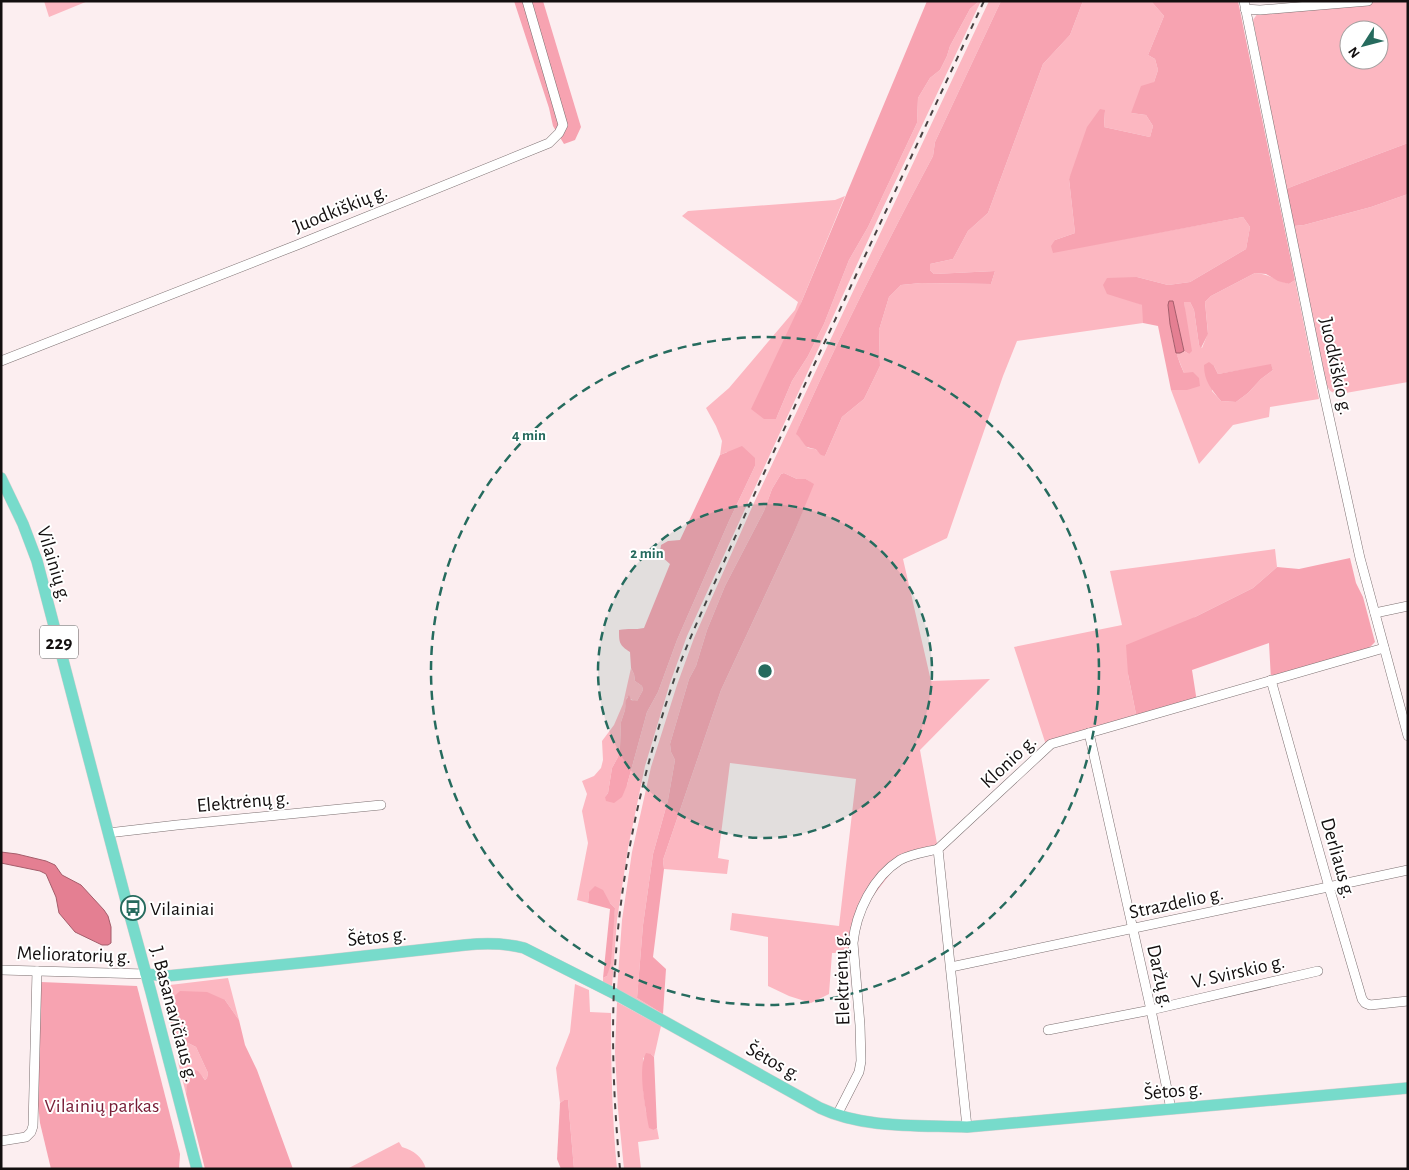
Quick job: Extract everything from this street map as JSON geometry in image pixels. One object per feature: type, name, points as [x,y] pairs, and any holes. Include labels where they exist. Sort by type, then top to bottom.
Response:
[{"type":"main road","name":"Vilainių g.","points":[[1,478],[23,524],[36,560],[102,810]]},
{"type":"main road","name":"J. Basanavičiaus g.","points":[[102,810],[197,1169]]},
{"type":"main road","name":"Šėtos g.","points":[[146,974],[167,976],[465,945],[513,945],[524,948],[615,994],[820,1108],[837,1115],[870,1122],[967,1127],[1408,1088]]},
{"type":"street","name":"Juodkiškių g.","points":[[1,361],[549,143],[559,133],[563,125],[527,1]]},
{"type":"street","points":[[1245,5],[1260,10],[1368,1]]},
{"type":"street","name":"Juodkiškio g.","points":[[1245,5],[1325,399],[1360,558],[1408,736]]},
{"type":"street","points":[[1375,612],[1408,606]]},
{"type":"street","name":"Klonio g.","points":[[938,849],[1051,744],[1384,648]]},
{"type":"street","name":"Derliaus g.","points":[[1271,680],[1329,887],[1365,1003],[1370,1005],[1408,1001]]},
{"type":"street","name":"Daržų g.","points":[[1089,733],[1151,1010],[1171,1109]]},
{"type":"street","name":"Elektrėnų g.","points":[[108,833],[381,806]]},
{"type":"street","points":[[938,849],[967,1127]]},
{"type":"street","name":"Elektrėnų g.","points":[[837,1115],[859,1072],[861,1061],[853,943],[854,930],[859,914],[867,896],[888,870],[901,860],[919,853],[938,849]]},
{"type":"street","name":"Strazdelio g.","points":[[951,967],[1408,870]]},
{"type":"street","name":"Melioratorių g.","points":[[1,970],[146,974]]},
{"type":"street","name":"V. Svirskio g.","points":[[1048,1030],[1151,1010],[1318,971]]},
{"type":"street","points":[[1,1141],[26,1137],[31,1132],[33,1126],[37,972]]},
{"type":"shaded area","points":[[44,1],[88,1],[49,17]]},
{"type":"shaded area","points":[[981,1],[881,212],[687,636],[670,683],[645,766],[628,848],[617,920],[612,987],[603,982],[603,978],[607,976],[615,908],[610,903],[589,892],[588,903],[577,900],[588,843],[582,811],[587,794],[582,781],[594,776],[601,768],[603,760],[602,741],[614,725],[623,704],[631,668],[635,681],[642,686],[643,690],[637,701],[627,697],[621,722],[618,757],[612,768],[608,793],[605,797],[627,785],[647,712],[658,692],[677,640],[755,466],[727,452],[720,455],[722,441],[706,408],[729,388],[795,310],[798,302],[682,216],[688,211],[835,200],[845,196],[801,303],[776,419],[792,381],[808,356],[824,324],[849,260],[868,227],[917,123],[918,98],[930,78],[940,70],[950,46],[970,9]]},
{"type":"shaded area","points":[[989,1],[1001,1],[935,142],[933,156],[864,289],[800,424],[797,434],[808,448],[815,449],[825,456],[842,417],[864,399],[880,366],[879,330],[889,297],[901,285],[921,283],[991,284],[995,271],[934,274],[930,270],[930,264],[953,259],[968,231],[988,213],[1043,64],[1070,35],[1083,1],[1151,1],[1164,16],[1148,55],[1155,59],[1158,70],[1154,82],[1131,113],[1146,115],[1153,126],[1150,137],[1104,127],[1105,111],[1069,179],[1075,233],[1055,240],[1053,252],[1243,217],[1250,227],[1246,249],[1190,282],[1168,285],[1137,277],[1126,299],[1143,305],[1143,323],[1017,341],[947,538],[903,559],[931,681],[990,679],[920,750],[938,849],[901,860],[859,914],[852,953],[832,953],[829,994],[811,1003],[789,996],[768,986],[768,937],[730,930],[732,913],[839,926],[856,779],[730,763],[718,858],[729,860],[727,874],[664,869],[663,860],[721,690],[794,533],[813,484],[806,479],[797,479],[784,473],[781,474],[725,586],[707,630],[696,666],[689,679],[670,744],[675,760],[668,800],[653,854],[643,925],[637,998],[663,1014],[662,1018],[617,990],[622,920],[632,852],[651,767],[677,685],[694,638],[753,505]]},
{"type":"shaded area","points":[[1368,1],[1408,1],[1408,143],[1286,189],[1253,20],[1260,10]]},
{"type":"shaded area","points":[[1408,194],[1408,382],[1340,394],[1334,393],[1329,390],[1326,383],[1294,226],[1371,207]]},
{"type":"shaded area","points":[[1255,273],[1289,284],[1295,280],[1319,399],[1270,407],[1269,417],[1233,425],[1199,464],[1171,390],[1187,390],[1184,373],[1176,353],[1184,351],[1189,354],[1184,302],[1190,302],[1194,310],[1199,345],[1202,348],[1208,333],[1205,302],[1211,296]],"holes":[[[1271,365],[1273,370],[1236,402],[1221,401],[1212,391],[1214,366],[1218,374]]]},
{"type":"shaded area","points":[[1169,301],[1173,301],[1184,351],[1180,353],[1176,353],[1170,324]]},
{"type":"shaded area","points":[[1275,549],[1277,567],[1253,588],[1195,617],[1128,674],[1137,719],[1047,748],[1014,647],[1122,625],[1110,571]]},
{"type":"shaded area","points":[[1,852],[46,861],[55,865],[62,875],[81,885],[108,916],[111,927],[111,943],[102,945],[75,932],[59,913],[56,897],[46,874],[1,863]]},
{"type":"shaded area","points":[[228,978],[239,1020],[225,1000],[169,1001],[168,1009],[163,993],[164,987]]},
{"type":"shaded area","points":[[575,984],[589,990],[590,1012],[611,1013],[612,1091],[617,1169],[574,1169],[568,1100],[560,1103],[556,1068],[570,1032]]},
{"type":"shaded area","points":[[617,1002],[661,1026],[654,1057],[651,1054],[643,1058],[643,1088],[646,1112],[654,1130],[657,1128],[659,1139],[638,1142],[641,1169],[624,1169],[615,1052]]},
{"type":"shaded area","points":[[171,1024],[184,1041],[196,1047],[208,1073],[205,1080],[203,1077],[189,1073],[186,1094],[178,1062],[176,1042]]},
{"type":"shaded area","points":[[399,1142],[402,1147],[420,1157],[426,1169],[347,1169]]},
{"type":"green space","points":[[514,1],[543,1],[581,127],[575,140],[564,144],[553,126],[549,108]]},
{"type":"green space","points":[[927,1],[979,1],[970,9],[950,46],[940,70],[930,78],[918,98],[917,123],[868,227],[849,260],[824,324],[808,356],[792,381],[776,419],[764,419],[751,409],[801,303]]},
{"type":"green space","points":[[1001,1],[1083,1],[1070,35],[1043,64],[988,213],[968,231],[953,259],[930,264],[930,270],[934,274],[995,271],[991,284],[921,283],[901,285],[889,297],[879,330],[880,366],[864,399],[842,417],[825,456],[823,456],[815,449],[807,447],[796,434],[881,255],[933,156],[935,142]]},
{"type":"green space","points":[[1151,1],[1238,1],[1295,280],[1289,284],[1278,281],[1266,274],[1255,273],[1211,296],[1205,302],[1208,334],[1201,348],[1194,310],[1190,302],[1184,302],[1192,351],[1189,354],[1184,351],[1173,302],[1168,305],[1173,340],[1184,373],[1193,372],[1199,378],[1200,386],[1187,390],[1171,390],[1158,326],[1143,323],[1142,305],[1107,294],[1103,285],[1107,278],[1137,277],[1168,285],[1190,282],[1246,249],[1250,227],[1243,217],[1053,253],[1051,246],[1055,240],[1075,233],[1069,179],[1087,127],[1100,109],[1105,110],[1104,127],[1150,137],[1153,126],[1146,115],[1131,113],[1141,86],[1154,82],[1158,70],[1155,59],[1148,55],[1164,16]]},
{"type":"green space","points":[[1408,143],[1408,194],[1371,207],[1294,226],[1286,189]]},
{"type":"green space","points":[[1209,362],[1214,366],[1218,374],[1271,364],[1273,370],[1236,402],[1221,401],[1211,389],[1205,376],[1204,365]]},
{"type":"green space","points":[[742,446],[755,458],[755,466],[677,640],[658,692],[647,712],[622,797],[614,803],[606,801],[605,797],[608,793],[612,768],[618,757],[620,747],[621,722],[626,700],[629,695],[631,700],[637,701],[643,690],[642,686],[635,681],[631,668],[630,652],[620,643],[619,630],[644,628],[670,564],[660,552],[661,545],[668,541],[680,540],[720,455]]},
{"type":"green space","points":[[784,473],[797,479],[806,479],[814,484],[794,533],[721,690],[663,860],[664,869],[653,957],[666,969],[663,1014],[637,998],[643,925],[653,854],[668,800],[675,760],[670,744],[689,679],[696,666],[707,630],[725,586],[764,511],[772,489],[781,474]]},
{"type":"green space","points":[[1350,558],[1375,642],[1369,648],[1271,680],[1269,643],[1192,670],[1197,702],[1137,719],[1128,674],[1126,645],[1195,617],[1253,588],[1277,567],[1299,569]]},
{"type":"green space","points":[[595,886],[603,890],[615,908],[611,963],[607,976],[603,978],[610,909],[588,903],[589,892]]},
{"type":"green space","name":"Vilainių parkas","points":[[41,982],[137,986],[180,1154],[179,1169],[51,1169],[40,1123],[38,1104]]},
{"type":"green space","points":[[180,991],[207,992],[225,1000],[239,1020],[245,1045],[257,1070],[293,1169],[205,1169],[186,1094],[192,1069],[198,1071],[205,1080],[208,1073],[196,1047],[184,1041],[171,1024],[168,1009],[169,1001]]},
{"type":"green space","points":[[646,1053],[654,1057],[657,1128],[654,1130],[649,1128],[643,1090],[642,1069]]},
{"type":"green space","points":[[568,1100],[574,1169],[561,1169],[557,1159],[560,1103]]},
{"type":"railway","points":[[620,1169],[615,1107],[613,1044],[614,982],[619,920],[628,858],[640,797],[665,706],[691,637],[752,500],[984,1]]},
{"type":"place","name":"Vilainiai","points":[[133,908]]}]
